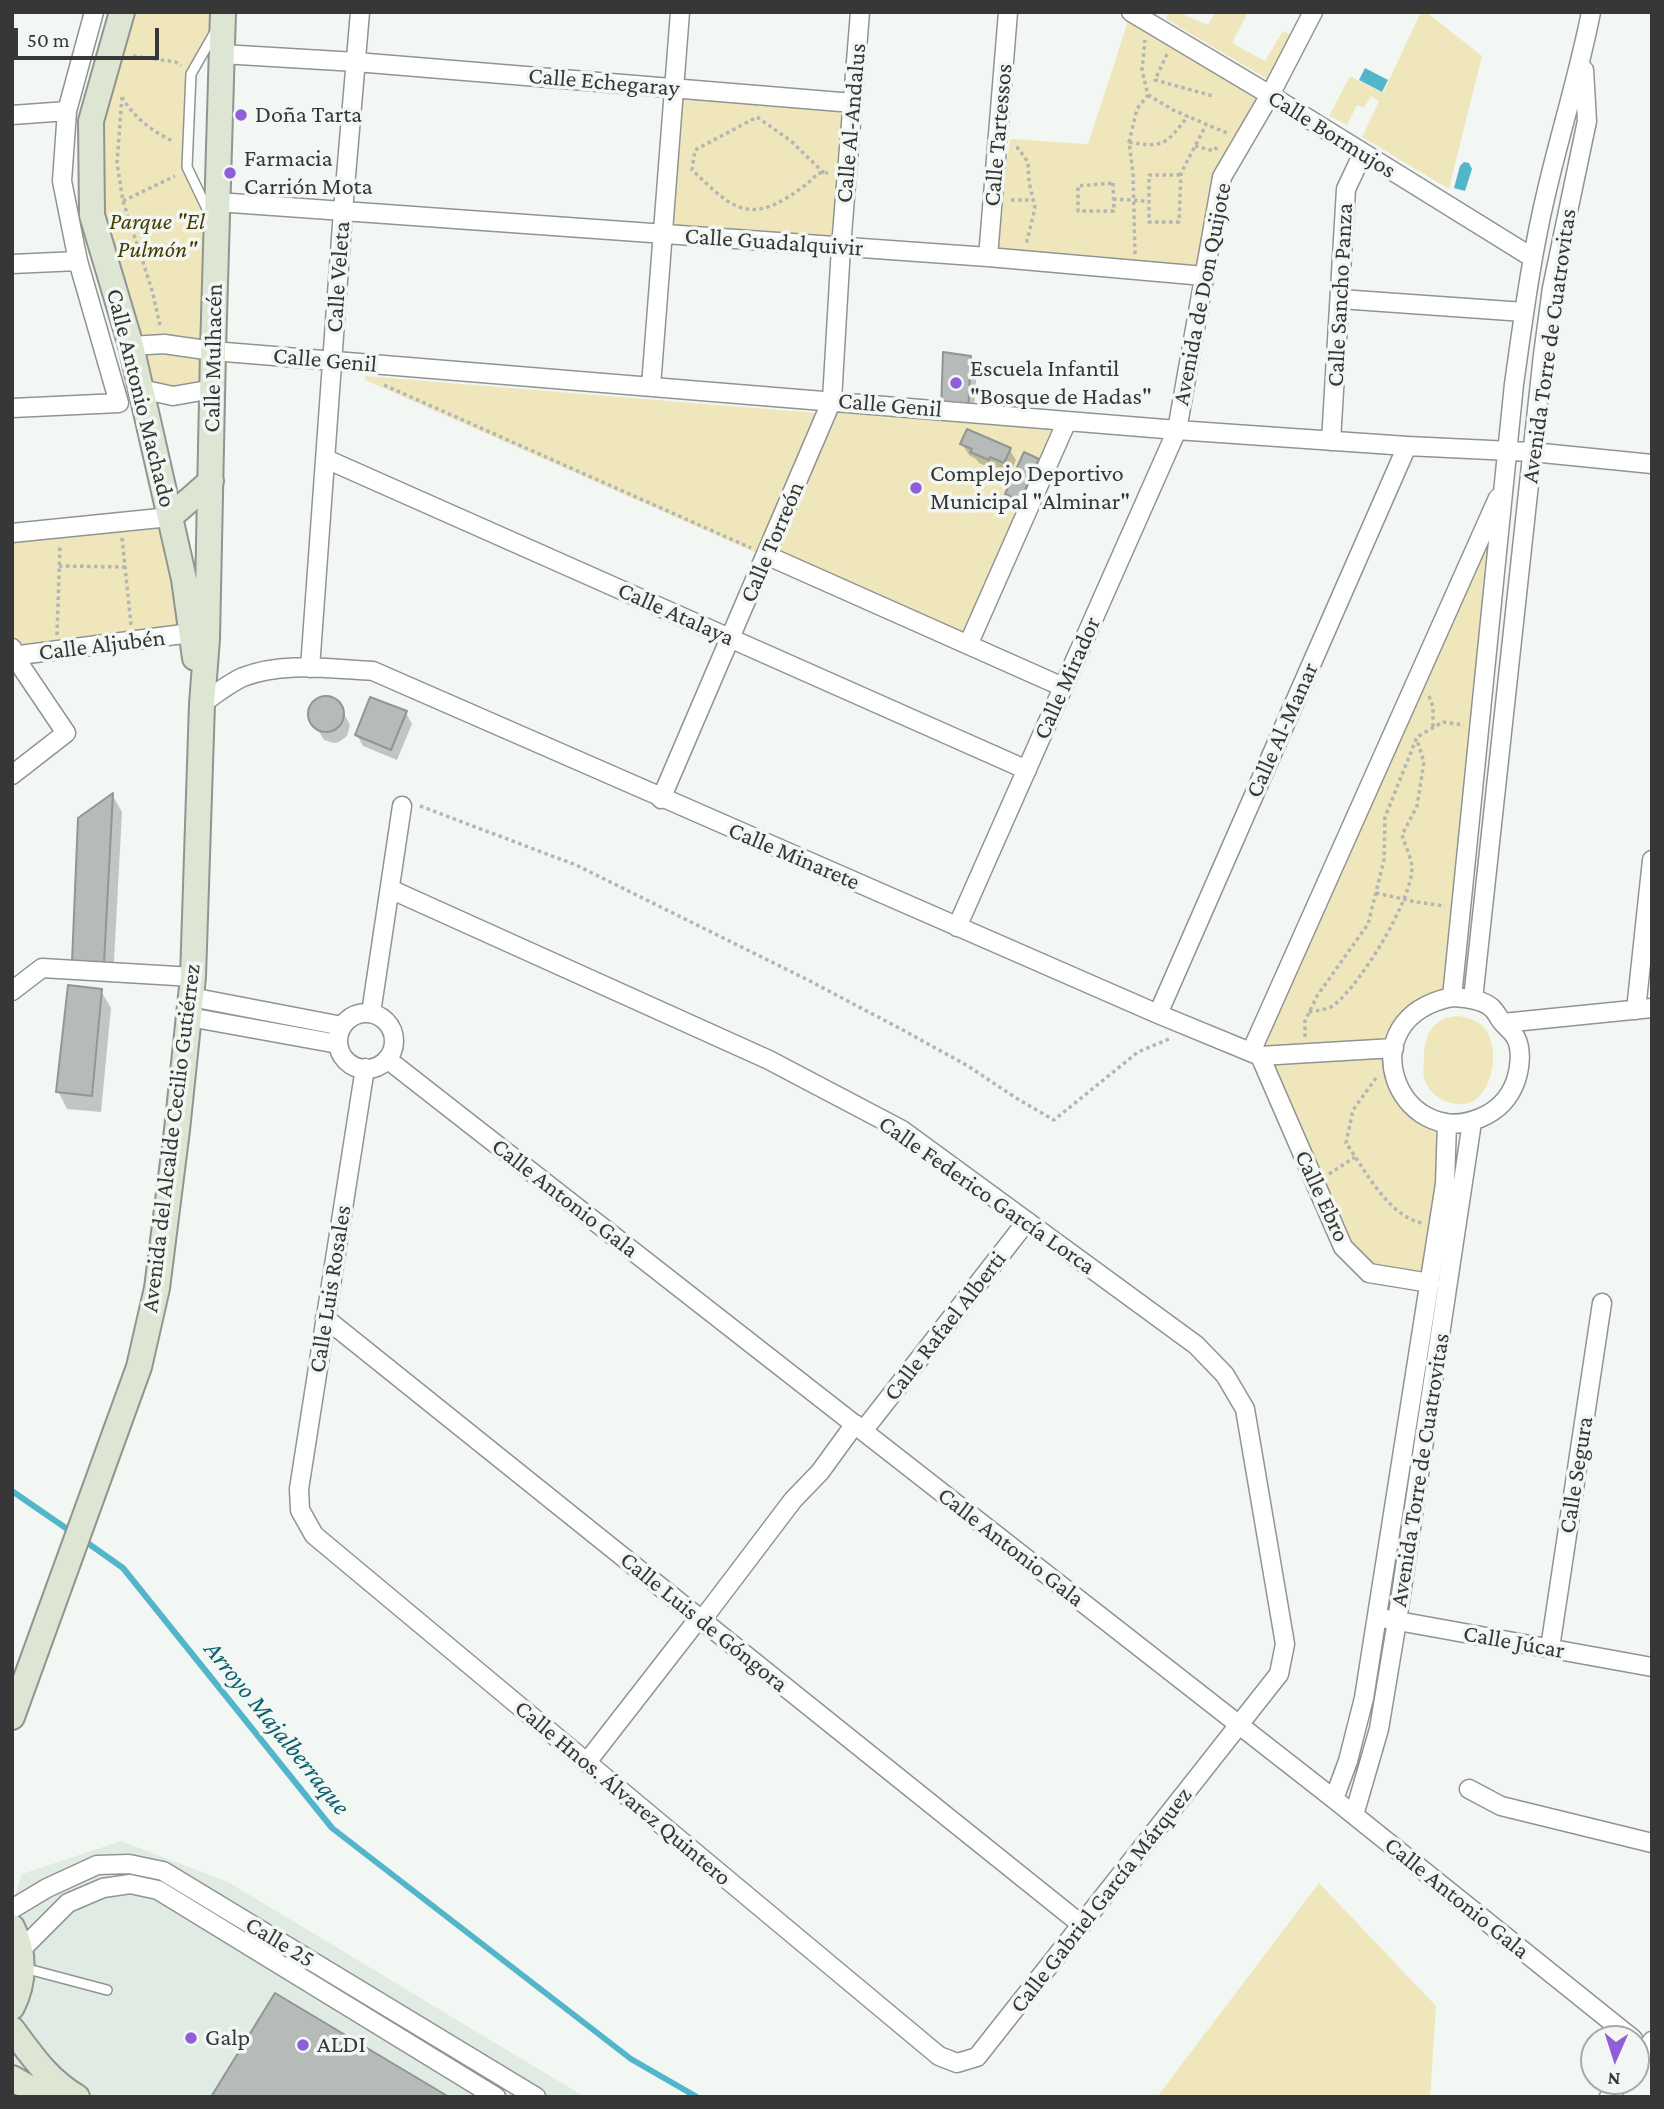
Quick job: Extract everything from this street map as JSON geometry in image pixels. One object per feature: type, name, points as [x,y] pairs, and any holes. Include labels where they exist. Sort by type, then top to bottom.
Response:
[{"type":"street","name":"Calle Antonio Machado","points":[[12,408],[119,403],[78,261],[62,181],[67,111],[94,12]]},
{"type":"street","name":"Calle Antonio Machado","points":[[122,12],[91,121],[92,215],[132,353],[184,579],[202,704]]},
{"type":"street","name":"Calle Veleta","points":[[310,667],[359,12]]},
{"type":"street","points":[[651,386],[680,12]]},
{"type":"street","name":"Calle Al-Andalus","points":[[832,400],[860,12]]},
{"type":"street","name":"Calle Tartessos","points":[[988,257],[1008,12]]},
{"type":"street","name":"Calle Bormujos","points":[[1131,12],[1152,18],[1270,95],[1533,258]]},
{"type":"street","name":"Avenida de Don Quijote","points":[[1177,430],[1222,177],[1270,95],[1313,12]]},
{"type":"street","points":[[1583,56],[1591,12]]},
{"type":"street","name":"Calle Mulhacén","points":[[202,704],[207,639],[223,15]]},
{"type":"street","name":"Calle Echegaray","points":[[222,54],[356,62],[853,103]]},
{"type":"street","name":"Avenida Torre de Cuatrovitas","points":[[1452,997],[1507,452],[1524,312],[1533,258],[1565,116],[1583,56]]},
{"type":"street","name":"Avenida Torre de Cuatrovitas","points":[[1473,999],[1552,288],[1587,121],[1583,56]]},
{"type":"street","points":[[12,115],[67,111]]},
{"type":"street","name":"Calle Sancho Panza","points":[[1331,440],[1346,189],[1363,153]]},
{"type":"street","name":"Calle Guadalquivir","points":[[217,202],[988,257],[1204,276]]},
{"type":"street","points":[[12,264],[78,261]]},
{"type":"street","points":[[1340,299],[1524,312]]},
{"type":"street","name":"Calle Genil","points":[[109,365],[132,353],[164,344],[213,351],[1177,430],[1532,452],[1652,464]]},
{"type":"street","points":[[141,389],[173,396],[213,389]]},
{"type":"street","name":"Calle Torreón","points":[[661,799],[832,400]]},
{"type":"street","points":[[968,645],[1067,421]]},
{"type":"street","name":"Calle Mirador","points":[[957,927],[1177,430]]},
{"type":"street","name":"Calle Al-Manar","points":[[1158,1014],[1407,446]]},
{"type":"street","name":"Calle Atalaya","points":[[326,458],[1027,770]]},
{"type":"street","points":[[12,533],[170,517],[211,481]]},
{"type":"street","points":[[1255,1054],[1505,482]]},
{"type":"street","points":[[766,555],[1063,688]]},
{"type":"street","name":"Calle Aljubén","points":[[13,653],[56,651],[191,633]]},
{"type":"street","points":[[12,775],[65,733],[13,653]]},
{"type":"street","name":"Calle Minarete","points":[[202,704],[222,688],[244,677],[271,670],[310,667],[373,671],[661,799],[1255,1054],[1393,1052]]},
{"type":"street","name":"Avenida del Alcalde Cecilio Gutiérrez","points":[[12,1717],[139,1367],[157,1288],[191,997],[202,704]]},
{"type":"street","points":[[370,1013],[402,806]]},
{"type":"street","points":[[1503,1023],[1644,1009],[1652,860]]},
{"type":"street","name":"Calle Federico García Lorca","points":[[390,889],[769,1060],[902,1130],[1196,1345],[1225,1375],[1245,1409],[1285,1644],[1279,1674],[1238,1725]]},
{"type":"street","points":[[12,991],[42,968],[342,1026]]},
{"type":"street","points":[[191,997],[338,1044]]},
{"type":"street","points":[[1452,997],[1473,999],[1492,1008],[1516,1038],[1518,1073],[1513,1089],[1502,1104],[1488,1115],[1472,1122],[1447,1123],[1430,1118],[1404,1097],[1395,1078],[1393,1052],[1399,1032],[1420,1007],[1452,997]]},
{"type":"street","points":[[370,1013],[391,1027],[394,1043],[387,1059],[365,1069],[347,1061],[338,1044],[342,1026],[354,1015],[370,1013]]},
{"type":"street","name":"Calle Ebro","points":[[1255,1054],[1343,1247],[1369,1273],[1430,1283]]},
{"type":"street","name":"Calle Antonio Gala","points":[[387,1059],[1334,1799],[1613,2025]]},
{"type":"street","name":"Calle Luis Rosales","points":[[300,1510],[299,1489],[365,1069]]},
{"type":"street","name":"Avenida Torre de Cuatrovitas","points":[[1353,1815],[1379,1729],[1472,1122]]},
{"type":"street","name":"Avenida Torre de Cuatrovitas","points":[[1334,1799],[1348,1761],[1364,1698],[1445,1184],[1447,1123]]},
{"type":"street","name":"Calle Rafael Alberti","points":[[587,1762],[793,1500],[859,1428],[1027,1221]]},
{"type":"street","name":"Calle Segura","points":[[1550,1648],[1602,1303]]},
{"type":"street","name":"Calle Luis de Góngora","points":[[325,1318],[1082,1925]]},
{"type":"street","name":"Calle Hnos. Álvarez Quintero","points":[[300,1510],[314,1535],[939,2056],[957,2063]]},
{"type":"street","name":"Calle Júcar","points":[[1377,1617],[1652,1667]]},
{"type":"street","name":"Calle Gabriel García Márquez","points":[[957,2063],[977,2057],[1238,1725]]},
{"type":"street","points":[[1469,1789],[1500,1806],[1652,1843]]},
{"type":"street","name":"Calle 25","points":[[12,1909],[47,1888],[97,1865],[129,1864],[163,1871],[536,2097]]},
{"type":"street","name":"Calle 25","points":[[18,1948],[68,1903],[103,1888],[130,1884],[158,1890],[496,2097]]},
{"type":"street","points":[[12,2007],[18,1995],[18,1948]]},
{"type":"street","points":[[12,2029],[34,2060],[59,2086],[77,2097]]},
{"type":"street","points":[[12,2078],[45,2097]]},
{"type":"lane","points":[[216,228],[187,167],[191,74],[223,15]]},
{"type":"lane","points":[[18,1948],[107,1990]]},
{"type":"path","points":[[1152,18],[1144,46],[1142,70],[1148,95],[1206,125],[1244,140]]},
{"type":"path","points":[[130,66],[135,45]]},
{"type":"path","points":[[1155,80],[1168,53]]},
{"type":"path","points":[[133,56],[176,62],[191,74]]},
{"type":"path","points":[[106,69],[128,107],[157,134],[188,147]]},
{"type":"path","points":[[1145,83],[1155,80],[1213,96]]},
{"type":"path","points":[[125,87],[117,163],[124,201],[152,290],[164,344]]},
{"type":"path","points":[[1136,270],[1129,142],[1137,109],[1148,95]]},
{"type":"path","points":[[1129,142],[1151,147],[1171,138],[1188,116]]},
{"type":"path","points":[[824,173],[791,141],[757,117],[695,150],[692,170],[736,207],[748,210],[768,209],[807,186],[818,173],[824,173],[848,172]]},
{"type":"path","points":[[1180,175],[1149,175],[1149,222],[1179,222],[1181,173],[1206,125]]},
{"type":"path","points":[[1195,146],[1214,151],[1221,139]]},
{"type":"path","points":[[1018,148],[1028,162],[1035,208],[1023,260]]},
{"type":"path","points":[[124,201],[173,177],[187,167]]},
{"type":"path","points":[[1113,183],[1113,199],[1114,211],[1078,211],[1078,186],[1113,183]]},
{"type":"path","points":[[1113,199],[1146,201]]},
{"type":"path","points":[[993,200],[1033,200]]},
{"type":"path","points":[[374,381],[766,555]]},
{"type":"path","points":[[120,522],[133,641]]},
{"type":"path","points":[[56,651],[60,528]]},
{"type":"path","points":[[59,566],[125,567]]},
{"type":"path","points":[[1415,684],[1428,694],[1433,707],[1433,728]]},
{"type":"path","points":[[1306,1053],[1305,1021],[1309,1012],[1317,996],[1368,924],[1384,860],[1385,817],[1417,737],[1443,722],[1480,726]]},
{"type":"path","points":[[1309,1012],[1333,1007],[1350,989],[1405,900],[1412,867],[1402,835],[1417,806],[1424,762],[1417,737]]},
{"type":"path","points":[[402,806],[403,800],[576,865],[901,1029],[1054,1119],[1138,1052],[1193,1029]]},
{"type":"path","points":[[1376,893],[1461,909]]},
{"type":"path","points":[[1393,1052],[1353,1110],[1346,1143],[1389,1203],[1410,1221],[1438,1227]]},
{"type":"path","points":[[1315,1182],[1356,1157]]},
{"type":"shaded area","points":[[121,1841],[228,1882],[585,2097],[12,2097],[12,1904],[22,1874]]},
{"type":"green space","name":"Parque \"El Pulmón\"","points":[[122,12],[223,12],[191,74],[187,167],[216,227],[213,389],[141,389],[92,215],[91,121]]},
{"type":"green space","points":[[1131,12],[1270,95],[1222,177],[1204,276],[993,255],[1010,139],[1088,144]]},
{"type":"green space","points":[[1168,12],[1179,12],[1208,25],[1215,12],[1248,12],[1232,43],[1265,61],[1283,31],[1294,36],[1267,79],[1166,19]]},
{"type":"green space","points":[[1421,12],[1426,12],[1482,56],[1449,189],[1362,137],[1379,101],[1371,96],[1364,108],[1357,105],[1347,125],[1329,116],[1350,76],[1383,93]]},
{"type":"green space","points":[[675,88],[853,103],[841,247],[662,234]]},
{"type":"green space","points":[[365,376],[816,413],[759,554],[365,380]]},
{"type":"green space","name":"Complejo Deportivo Municipal \"Alminar\"","points":[[832,400],[1067,421],[968,645],[766,555]]},
{"type":"green space","points":[[1505,482],[1452,997],[1408,1018],[1395,1078],[1447,1123],[1430,1283],[1369,1273],[1343,1247],[1251,1052]]},
{"type":"green space","points":[[170,517],[191,633],[12,648],[12,533]]},
{"type":"green space","points":[[1460,1016],[1476,1021],[1485,1029],[1493,1051],[1487,1085],[1474,1101],[1464,1104],[1452,1103],[1435,1096],[1423,1073],[1428,1034],[1443,1019]]},
{"type":"green space","points":[[1319,1883],[1436,2006],[1430,2097],[1157,2097]]},
{"type":"water","points":[[1365,68],[1388,80],[1382,92],[1359,80]]},
{"type":"water","points":[[1464,162],[1469,163],[1472,169],[1465,191],[1454,188],[1460,166]]},
{"type":"building","name":"Escuela Infantil \"Bosque de Hadas\"","points":[[943,352],[971,356],[968,412],[941,410]]},
{"type":"building","points":[[967,429],[1011,448],[1004,463],[970,452],[972,449],[960,444]]},
{"type":"building","points":[[1024,452],[1039,459],[1020,501],[1005,494]]},
{"type":"building","points":[[326,696],[339,701],[344,714],[339,727],[326,732],[313,727],[308,714],[313,701]]},
{"type":"building","points":[[370,697],[407,711],[391,750],[355,735]]},
{"type":"building","points":[[113,793],[104,964],[72,962],[78,818]]},
{"type":"building","points":[[68,985],[102,989],[92,1096],[56,1092]]},
{"type":"building","name":"ALDI","points":[[275,1993],[449,2097],[211,2097]]},
{"type":"waterway","name":"Arroyo Majalberraque","points":[[12,1491],[73,1533]]},
{"type":"waterway","name":"Arroyo Majalberraque","points":[[82,1539],[123,1568],[332,1828],[631,2059],[697,2097]]},
{"type":"place","name":"Doña Tarta","points":[[241,115]]},
{"type":"place","name":"Farmacia Carrión Mota","points":[[230,173]]},
{"type":"place","name":"Escuela Infantil \"Bosque de Hadas\"","points":[[956,383]]},
{"type":"place","name":"Complejo Deportivo Municipal \"Alminar\"","points":[[916,488]]},
{"type":"place","name":"Galp","points":[[191,2038]]},
{"type":"place","name":"ALDI","points":[[303,2045]]}]
